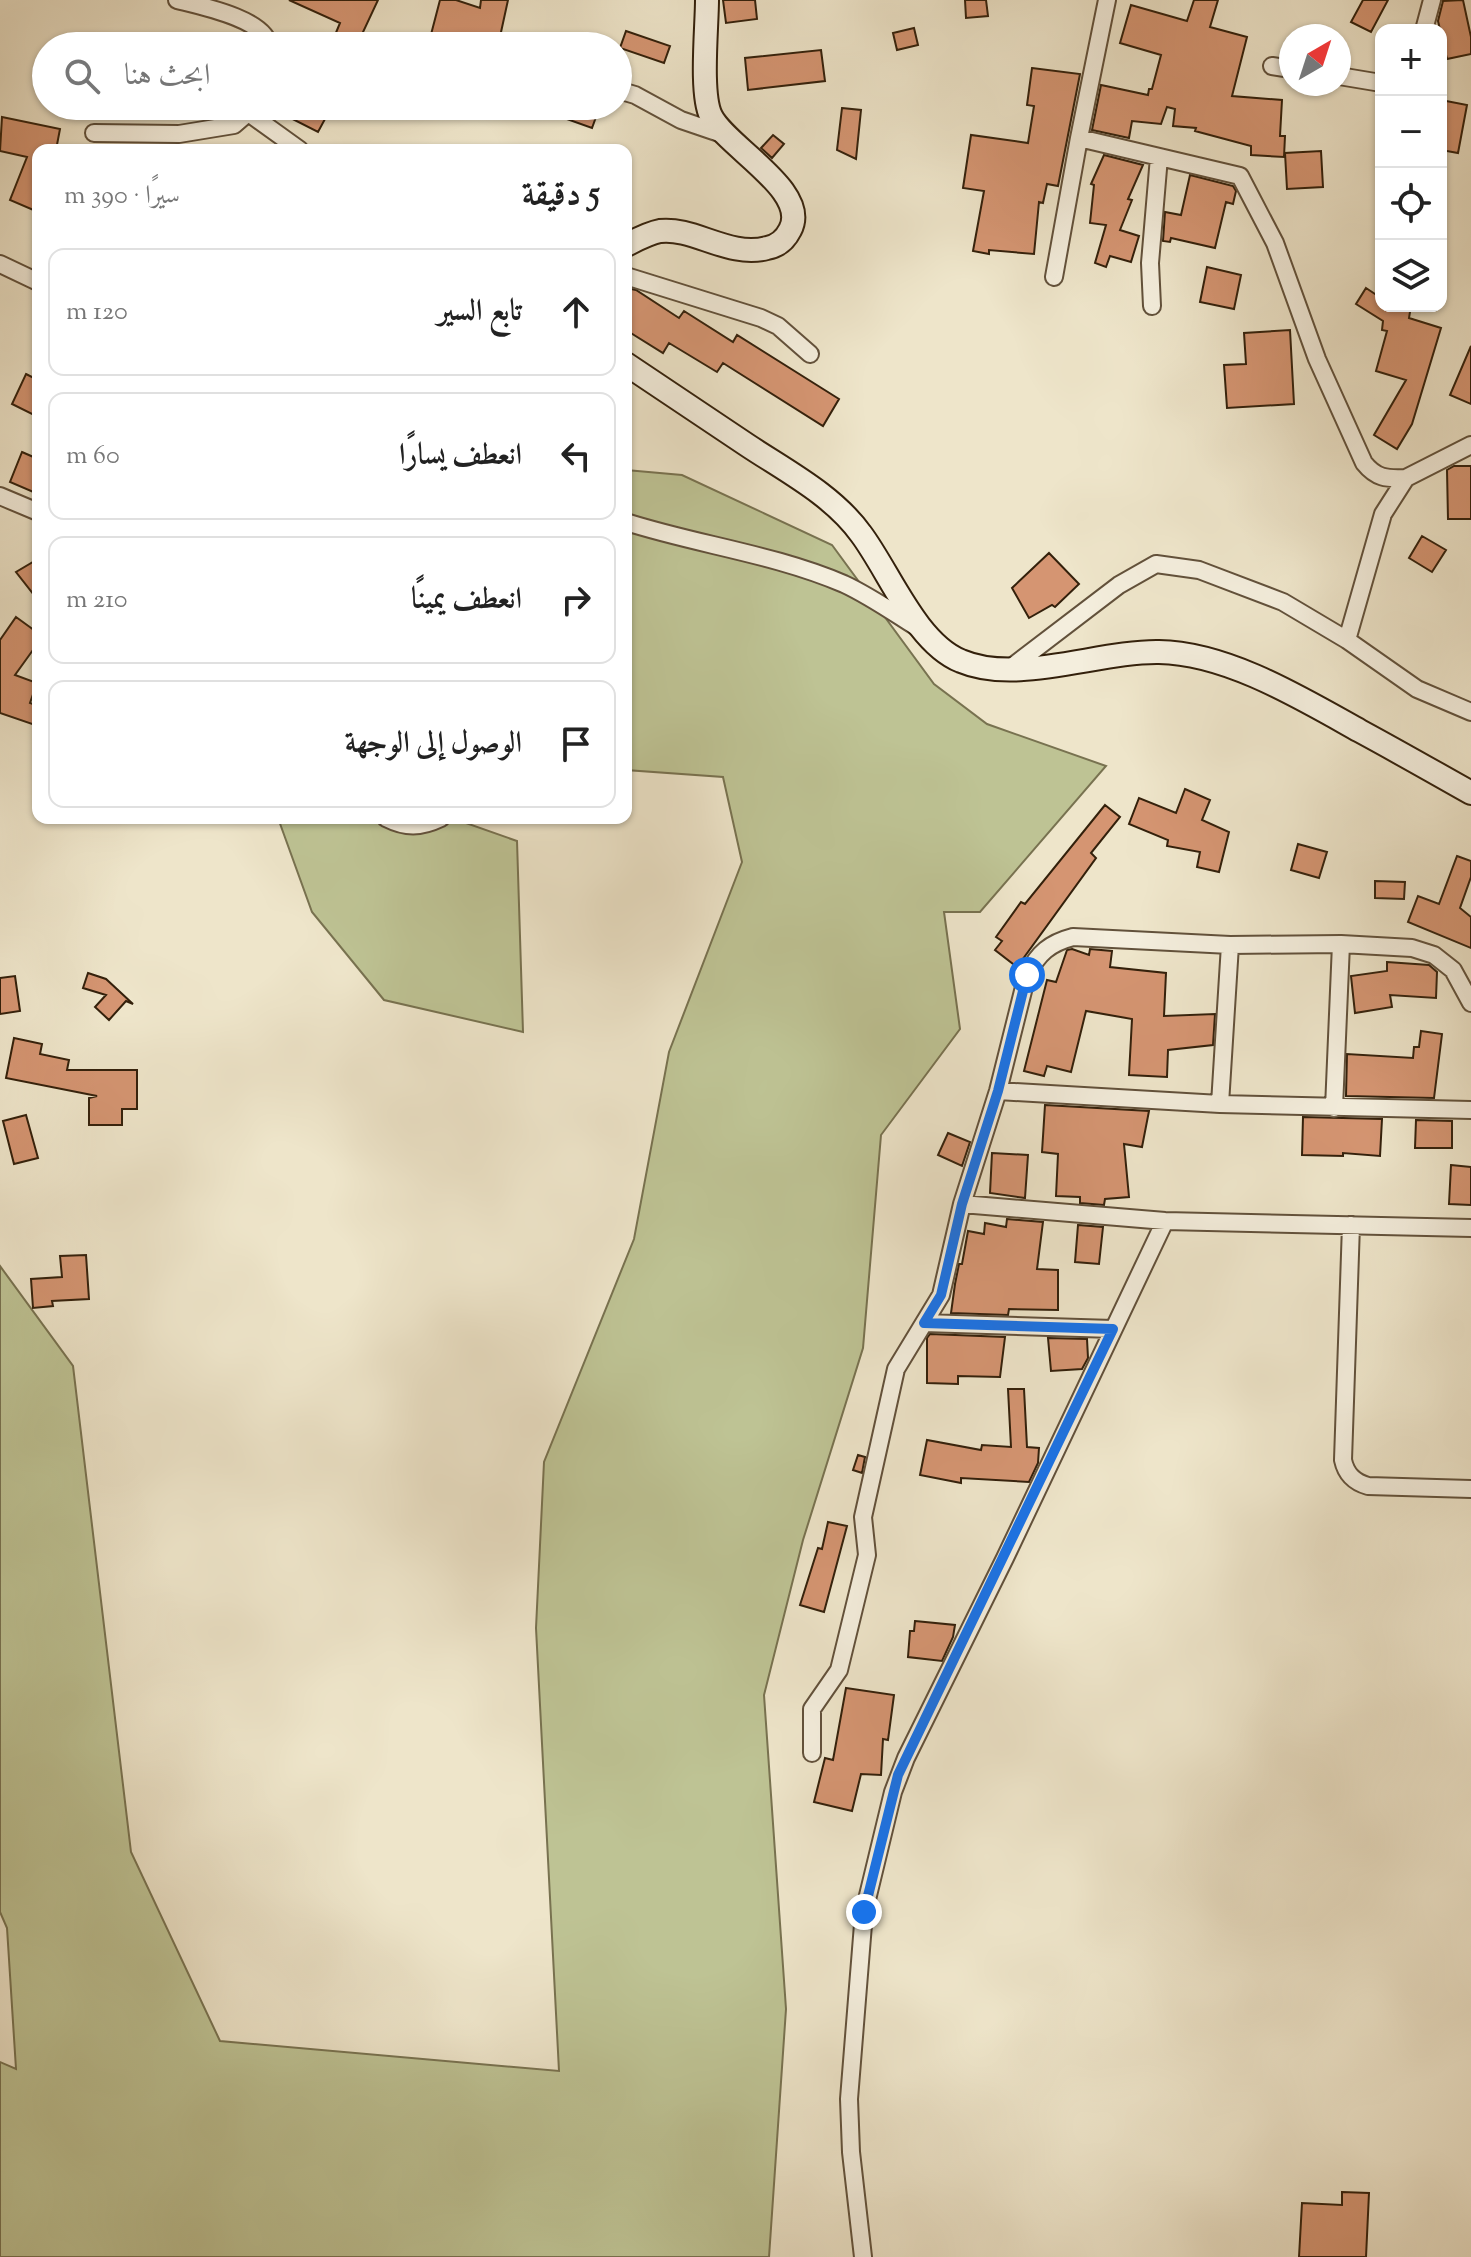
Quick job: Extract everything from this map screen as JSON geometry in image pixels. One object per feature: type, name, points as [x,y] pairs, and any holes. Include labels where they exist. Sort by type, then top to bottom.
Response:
[{"type":"main road","points":[[632,243],[660,231],[681,232],[713,244],[752,251],[781,243],[794,221],[785,193],[725,135],[711,116],[707,104],[707,0]]},
{"type":"main road","points":[[632,368],[804,482],[844,513],[873,550],[923,630],[960,661],[981,668],[1009,669],[1130,654],[1159,652],[1191,655],[1233,667],[1309,702],[1471,793]]},
{"type":"street","points":[[177,0],[219,11],[263,32]]},
{"type":"street","points":[[1054,277],[1107,0]]},
{"type":"street","points":[[1426,24],[1432,0]]},
{"type":"street","points":[[1272,66],[1279,67]]},
{"type":"street","points":[[1351,78],[1375,82]]},
{"type":"street","points":[[632,94],[681,120],[725,135]]},
{"type":"street","points":[[94,133],[179,134],[234,125],[240,120]]},
{"type":"street","points":[[265,120],[293,144]]},
{"type":"street","points":[[1079,138],[1240,176],[1275,243],[1317,359],[1364,463],[1374,474],[1388,479],[1406,478],[1471,445]]},
{"type":"street","points":[[1152,306],[1150,263],[1159,157]]},
{"type":"street","points":[[0,264],[32,279]]},
{"type":"street","points":[[632,278],[761,318],[778,326],[810,354]]},
{"type":"street","points":[[1347,640],[1383,514],[1406,478]]},
{"type":"street","points":[[0,496],[32,509]]},
{"type":"street","points":[[632,524],[668,536],[759,555],[845,585],[923,630]]},
{"type":"street","points":[[1009,669],[1119,585],[1156,564],[1199,570],[1283,602],[1347,640],[1417,689],[1471,712]]},
{"type":"street","points":[[398,824],[415,827],[424,824]]},
{"type":"street","points":[[812,1753],[812,1709],[839,1670],[867,1555],[863,1517],[896,1369],[941,1295],[962,1204],[998,1091],[1027,975],[1034,961],[1058,941],[1073,937],[1230,945],[1341,944],[1412,948],[1434,955],[1453,970],[1471,1003]]},
{"type":"street","points":[[1334,1108],[1341,944]]},
{"type":"street","points":[[1220,1104],[1230,945]]},
{"type":"street","points":[[998,1091],[1220,1104],[1471,1110]]},
{"type":"street","points":[[962,1204],[1165,1221],[1471,1228]]},
{"type":"street","points":[[863,2257],[851,2152],[849,2099],[864,1912],[893,1792],[906,1758],[1165,1221]]},
{"type":"street","points":[[1351,1225],[1345,1467],[1354,1480],[1368,1486],[1471,1489]]},
{"type":"street","points":[[924,1323],[1113,1329]]},
{"type":"green space","points":[[632,471],[682,475],[832,545],[934,684],[987,724],[1106,766],[980,912],[944,912],[960,1029],[881,1135],[863,1348],[803,1540],[764,1695],[786,2009],[769,2257],[0,2257],[0,2062],[16,2069],[7,1928],[0,1912],[0,1266],[73,1366],[131,1852],[220,2041],[559,2071],[536,1628],[544,1462],[634,1239],[669,1052],[742,862],[723,777],[632,770]]},
{"type":"green space","points":[[280,824],[469,824],[517,841],[523,1032],[384,1000],[312,912]]},
{"type":"building","points":[[289,0],[378,0],[363,32],[336,32],[340,23]]},
{"type":"building","points":[[440,0],[456,0],[480,8],[481,0],[508,0],[501,32],[432,32]]},
{"type":"building","points":[[723,0],[755,0],[757,19],[726,23]]},
{"type":"building","points":[[965,0],[986,0],[988,16],[966,18]]},
{"type":"building","points":[[1194,0],[1218,0],[1210,27],[1247,37],[1232,96],[1282,100],[1280,136],[1285,136],[1284,157],[1251,155],[1251,146],[1195,131],[1196,128],[1173,126],[1175,109],[1167,107],[1161,124],[1132,121],[1129,138],[1092,130],[1101,85],[1148,95],[1149,89],[1152,89],[1161,55],[1120,43],[1131,5],[1187,21]]},
{"type":"building","points":[[1363,0],[1388,0],[1371,32],[1351,22]]},
{"type":"building","points":[[1463,0],[1471,37],[1471,54],[1447,59],[1447,24],[1439,24],[1438,21],[1443,1]]},
{"type":"building","points":[[914,28],[918,45],[897,50],[893,33]]},
{"type":"building","points":[[632,33],[670,46],[664,63],[632,52]]},
{"type":"building","points":[[821,50],[825,81],[748,90],[745,58]]},
{"type":"building","points":[[1032,68],[1080,74],[1058,186],[1047,184],[1043,203],[1039,202],[1034,254],[973,251],[984,191],[963,188],[971,135],[1028,143],[1034,106],[1027,105]]},
{"type":"building","points":[[1447,101],[1467,105],[1458,153],[1447,151]]},
{"type":"building","points":[[842,108],[861,110],[856,159],[837,150]]},
{"type":"building","points":[[2,117],[60,129],[57,144],[32,144],[32,209],[10,200],[27,157],[0,151]]},
{"type":"building","points":[[294,120],[324,120],[318,132]]},
{"type":"building","points":[[570,120],[595,120],[592,128]]},
{"type":"building","points":[[773,135],[784,144],[772,158],[761,148]]},
{"type":"building","points":[[1321,151],[1323,187],[1287,189],[1285,153]]},
{"type":"building","points":[[1104,155],[1143,165],[1128,199],[1132,200],[1120,230],[1139,236],[1131,262],[1110,256],[1106,267],[1095,263],[1106,225],[1090,223],[1094,185],[1091,184]]},
{"type":"building","points":[[1190,175],[1233,186],[1236,191],[1233,204],[1226,202],[1215,248],[1171,238],[1170,242],[1163,241],[1165,212],[1181,215]]},
{"type":"building","points":[[1207,267],[1241,275],[1234,309],[1200,302]]},
{"type":"building","points":[[1366,288],[1375,294],[1375,312],[1410,312],[1409,318],[1441,328],[1412,424],[1397,449],[1374,435],[1406,380],[1376,371],[1387,331],[1382,330],[1383,321],[1356,304]]},
{"type":"building","points":[[632,289],[679,318],[684,311],[733,342],[737,335],[839,399],[823,426],[723,363],[717,372],[669,343],[663,353],[632,334]]},
{"type":"building","points":[[1290,330],[1294,404],[1227,408],[1224,365],[1246,364],[1244,333]]},
{"type":"building","points":[[1471,346],[1471,404],[1450,395]]},
{"type":"building","points":[[26,374],[32,377],[32,414],[12,404]]},
{"type":"building","points":[[22,452],[32,456],[32,491],[10,482]]},
{"type":"building","points":[[1454,466],[1471,466],[1471,519],[1448,519],[1447,470]]},
{"type":"building","points":[[1422,536],[1446,550],[1432,572],[1409,558]]},
{"type":"building","points":[[1049,553],[1079,584],[1055,607],[1052,605],[1029,618],[1012,588]]},
{"type":"building","points":[[32,563],[32,592],[16,572]]},
{"type":"building","points":[[16,617],[32,629],[32,651],[15,675],[32,681],[32,724],[0,713],[0,640]]},
{"type":"building","points":[[1185,789],[1210,800],[1202,820],[1229,832],[1219,872],[1197,867],[1200,852],[1167,846],[1168,840],[1129,824],[1139,798],[1176,813]]},
{"type":"building","points":[[1105,805],[1120,817],[1091,853],[1096,858],[1017,967],[995,950],[1002,941],[996,937],[1021,902],[1025,904]]},
{"type":"building","points":[[1298,844],[1327,852],[1319,878],[1291,870]]},
{"type":"building","points":[[1457,856],[1471,861],[1471,877],[1460,908],[1471,917],[1471,948],[1408,922],[1418,896],[1439,904]]},
{"type":"building","points":[[1375,881],[1405,882],[1404,899],[1375,898]]},
{"type":"building","points":[[1090,949],[1112,951],[1110,967],[1166,973],[1164,1016],[1215,1014],[1213,1045],[1168,1050],[1167,1077],[1129,1075],[1132,1019],[1086,1011],[1071,1072],[1047,1066],[1044,1076],[1024,1071],[1047,980],[1056,982],[1067,950],[1089,955]]},
{"type":"building","points":[[1387,962],[1429,965],[1437,972],[1436,998],[1390,995],[1392,1007],[1355,1013],[1351,976],[1387,971]]},
{"type":"building","points":[[88,973],[106,979],[133,1004],[126,1001],[109,1020],[95,1007],[106,995],[83,988]]},
{"type":"building","points":[[15,976],[20,1011],[0,1014],[0,978]]},
{"type":"building","points":[[1421,1031],[1442,1034],[1434,1098],[1346,1096],[1347,1054],[1413,1058],[1414,1047],[1419,1047]]},
{"type":"building","points":[[14,1038],[42,1044],[40,1054],[69,1060],[67,1070],[137,1070],[137,1109],[122,1109],[122,1125],[89,1125],[89,1098],[97,1096],[6,1078]]},
{"type":"building","points":[[1045,1105],[1149,1111],[1142,1147],[1124,1144],[1129,1197],[1105,1199],[1104,1205],[1080,1203],[1080,1197],[1056,1196],[1058,1154],[1042,1152]]},
{"type":"building","points":[[26,1115],[38,1158],[14,1164],[3,1121]]},
{"type":"building","points":[[1303,1117],[1382,1119],[1380,1156],[1343,1153],[1343,1156],[1302,1155]]},
{"type":"building","points":[[1416,1120],[1452,1121],[1452,1148],[1415,1148]]},
{"type":"building","points":[[948,1133],[970,1142],[962,1166],[938,1155]]},
{"type":"building","points":[[992,1153],[1028,1155],[1025,1198],[990,1193]]},
{"type":"building","points":[[1451,1165],[1471,1167],[1471,1205],[1449,1204]]},
{"type":"building","points":[[1007,1219],[1043,1222],[1037,1269],[1058,1270],[1058,1310],[1009,1309],[1008,1315],[951,1313],[968,1231],[984,1234],[985,1223],[1006,1227]]},
{"type":"building","points":[[1078,1225],[1103,1227],[1099,1264],[1075,1262]]},
{"type":"building","points":[[86,1255],[89,1299],[52,1301],[53,1306],[33,1308],[31,1279],[62,1277],[60,1256]]},
{"type":"building","points":[[930,1334],[1005,1337],[1000,1377],[958,1376],[958,1384],[927,1383],[927,1338]]},
{"type":"building","points":[[1048,1338],[1087,1339],[1088,1358],[1082,1369],[1051,1371]]},
{"type":"building","points":[[1008,1389],[1024,1389],[1027,1447],[1039,1448],[1038,1463],[1029,1482],[961,1478],[961,1483],[920,1475],[927,1440],[981,1450],[982,1445],[1011,1447]]},
{"type":"building","points":[[858,1455],[865,1457],[862,1473],[853,1470]]},
{"type":"building","points":[[828,1522],[847,1526],[824,1612],[800,1605],[818,1548],[822,1549]]},
{"type":"building","points":[[915,1621],[955,1625],[942,1661],[908,1657],[910,1631],[914,1631]]},
{"type":"building","points":[[846,1688],[894,1695],[888,1740],[883,1739],[881,1775],[861,1774],[852,1811],[814,1802],[825,1758],[833,1760]]},
{"type":"building","points":[[1342,2192],[1369,2193],[1366,2257],[1299,2257],[1302,2203],[1342,2205]]},
{"type":"route","points":[[864,1912],[898,1775],[1113,1329],[924,1323],[941,1295],[962,1204],[998,1091],[1027,975]]}]
